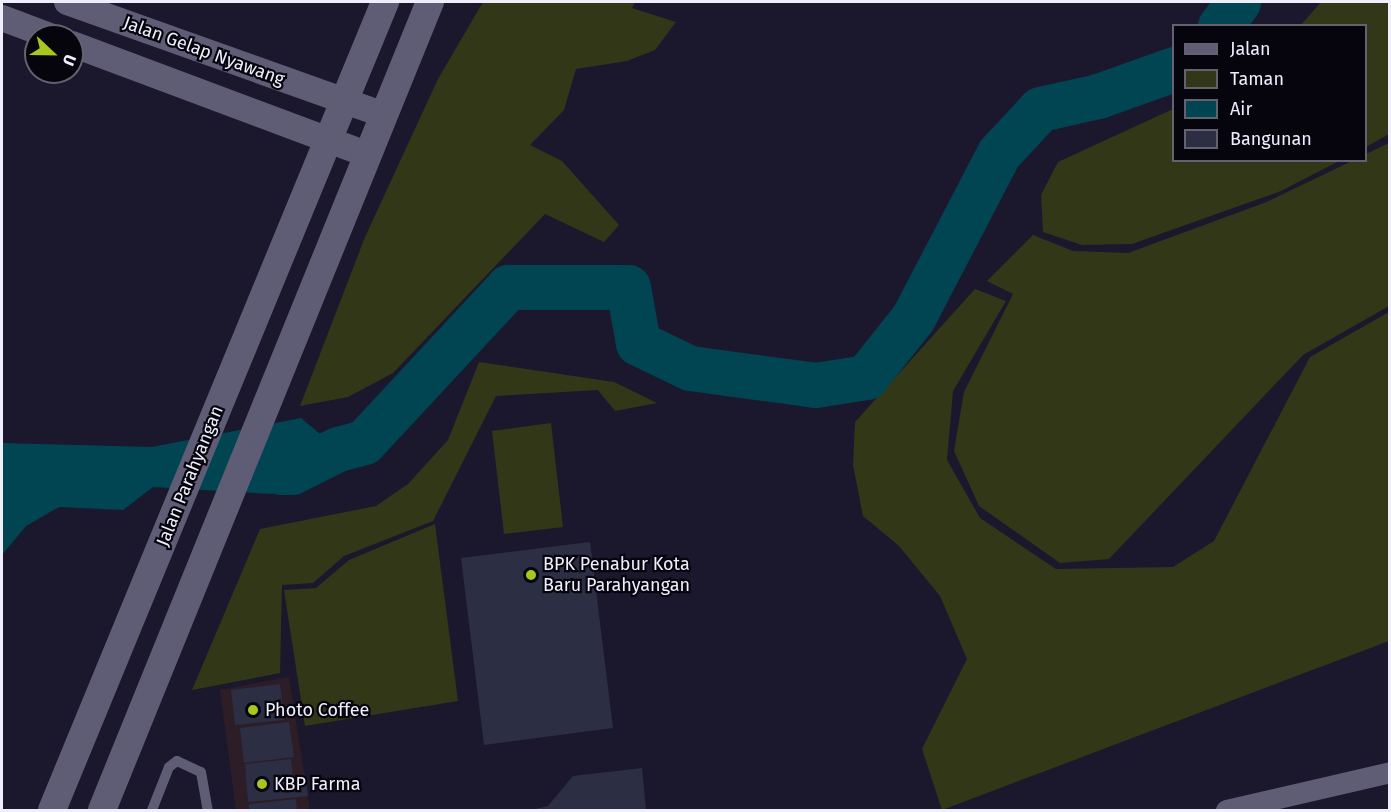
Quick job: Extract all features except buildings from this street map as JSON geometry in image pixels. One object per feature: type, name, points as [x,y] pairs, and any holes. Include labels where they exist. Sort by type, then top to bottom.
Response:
[{"type":"main road","name":"Jalan Parahyangan","points":[[52,810],[258,313],[324,140],[385,2]]},
{"type":"main road","points":[[102,810],[200,563],[297,330],[381,114],[430,2]]},
{"type":"street","name":"Jalan Gelap Nyawang","points":[[67,2],[341,101]]},
{"type":"street","points":[[2,18],[24,26]]},
{"type":"street","points":[[84,49],[366,154]]},
{"type":"street","points":[[341,101],[381,114]]},
{"type":"street","points":[[1226,810],[1389,772]]},
{"type":"lane","points":[[152,810],[169,767],[177,761],[201,772],[208,810]]},
{"type":"shaded area","points":[[289,677],[310,810],[236,810],[220,690]]},
{"type":"green space","points":[[483,2],[635,2],[632,8],[676,22],[655,50],[627,61],[576,69],[564,110],[530,145],[562,161],[619,225],[604,242],[545,214],[393,373],[348,397],[300,406],[365,237],[438,79]]},
{"type":"green space","points":[[1321,2],[1389,2],[1389,134],[1367,146],[1367,24],[1302,24]]},
{"type":"green space","points":[[1172,109],[1172,162],[1337,162],[1281,191],[1132,244],[1082,245],[1043,232],[1041,195],[1058,162]]},
{"type":"green space","points":[[1389,143],[1389,306],[1303,355],[1109,559],[1060,563],[979,506],[954,451],[964,392],[1013,294],[987,281],[1033,235],[1073,251],[1128,253],[1264,203],[1350,162],[1367,162],[1367,154]]},
{"type":"green space","points":[[975,289],[1006,301],[953,391],[947,460],[980,518],[1056,569],[1173,567],[1214,541],[1310,357],[1389,312],[1389,641],[942,810],[922,749],[967,659],[940,596],[899,546],[863,516],[853,465],[855,422]]},
{"type":"green space","points":[[479,362],[614,382],[657,403],[615,411],[598,390],[496,396],[433,521],[344,556],[313,583],[282,585],[280,673],[192,690],[260,529],[376,506],[408,484],[448,440]]},
{"type":"green space","points":[[551,423],[563,527],[504,534],[492,431]]},
{"type":"green space","points":[[435,524],[458,701],[305,726],[284,590],[316,588],[349,560]]},
{"type":"water","points":[[301,418],[338,449],[339,470],[321,480],[273,494],[153,487],[123,510],[59,507],[26,526],[2,555],[2,443],[152,447]]},
{"type":"waterway","points":[[1222,24],[1238,2]]},
{"type":"waterway","points":[[281,472],[292,472],[338,449],[364,442],[508,287],[628,287],[638,343],[690,368],[815,385],[866,377],[913,318],[999,153],[1040,109],[1098,96],[1172,70]]},
{"type":"place","name":"BPK Penabur Kota Baru Parahyangan","points":[[531,575]]},
{"type":"place","name":"Photo Coffee","points":[[253,710]]},
{"type":"place","name":"KBP Farma","points":[[262,784]]}]
